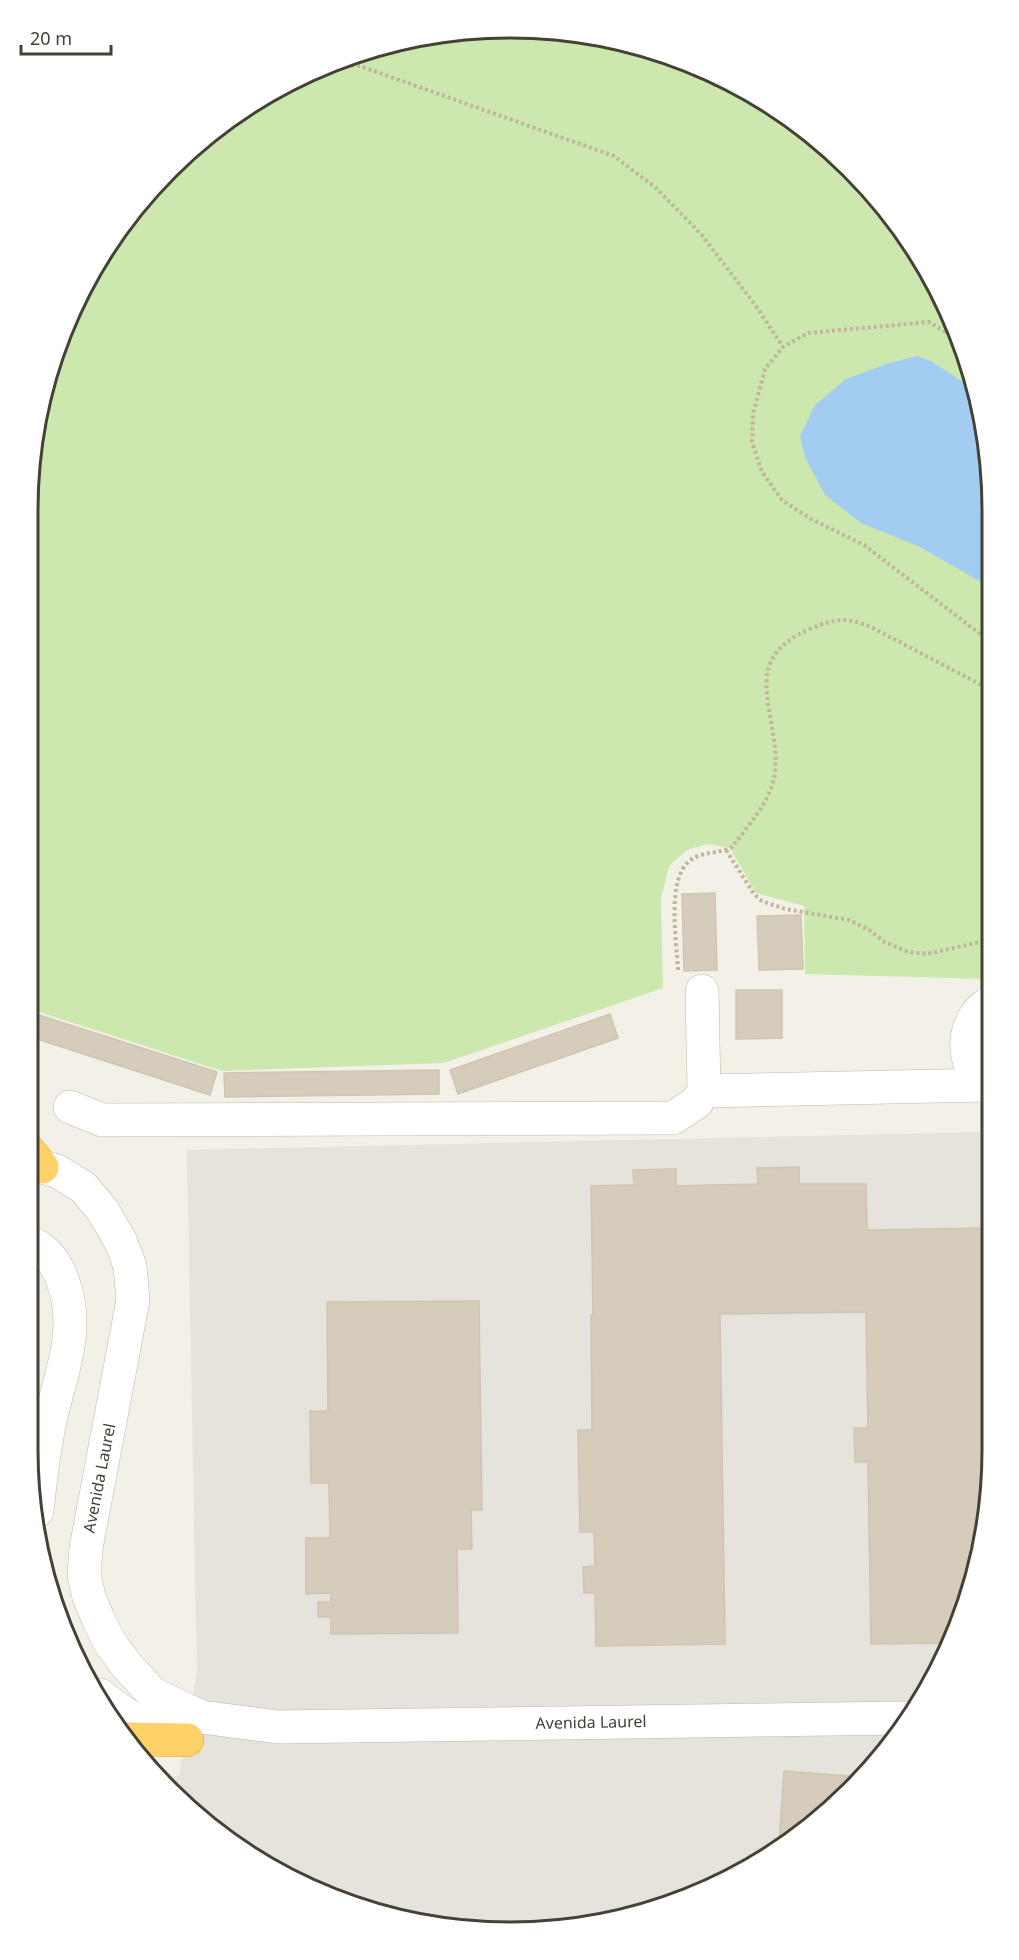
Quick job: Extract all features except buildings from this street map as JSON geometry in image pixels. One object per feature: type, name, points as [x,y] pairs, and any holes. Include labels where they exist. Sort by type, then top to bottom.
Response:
[{"type":"highway","points":[[136,1739],[187,1740]]},
{"type":"street","points":[[70,1107],[102,1120],[673,1118],[697,1102],[704,1091],[702,991]]},
{"type":"street","points":[[982,1009],[976,1014],[967,1032],[967,1052],[973,1071],[982,1080]]},
{"type":"street","points":[[704,1091],[982,1086]]},
{"type":"street","name":"Avenida Laurel","points":[[38,1163],[57,1171],[82,1187],[103,1211],[122,1242],[130,1266],[133,1300],[86,1548],[84,1575],[89,1597],[110,1643],[153,1694],[201,1717],[278,1727],[898,1718]]},
{"type":"street","points":[[38,1249],[53,1260],[69,1304],[69,1340],[50,1423],[40,1491]]},
{"type":"street","name":"Avenida Laurel","points":[[112,1705],[125,1715],[156,1731],[187,1740],[245,1739],[278,1727]]},
{"type":"path","points":[[350,66],[360,66],[614,156],[656,188],[701,234],[756,306],[783,347]]},
{"type":"path","points":[[948,333],[929,322],[808,333],[783,347],[765,369],[753,414],[752,442],[762,472],[782,500],[811,519],[864,545],[982,635]]},
{"type":"path","points":[[702,991],[679,993],[675,894],[678,878],[690,860],[704,853],[732,847],[767,796],[775,774],[775,746],[766,677],[769,662],[780,647],[800,633],[828,621],[851,619],[871,627],[982,686]]},
{"type":"path","points":[[726,850],[754,894],[762,901],[785,909],[849,920],[869,930],[885,942],[908,952],[927,954],[982,942]]},
{"type":"shaded area","points":[[982,1132],[982,1450],[972,1543],[956,1602],[933,1659],[902,1713],[864,1762],[821,1805],[797,1825],[772,1843],[718,1874],[690,1887],[632,1906],[602,1913],[540,1921],[479,1921],[448,1918],[387,1906],[358,1897],[329,1887],[273,1859],[222,1825],[198,1805],[168,1776],[179,1776],[197,1672],[187,1150]]},
{"type":"green space","points":[[479,39],[540,39],[602,47],[632,54],[690,73],[718,86],[772,117],[797,135],[843,176],[884,222],[902,247],[933,301],[946,329],[965,387],[977,448],[982,510],[982,979],[805,974],[804,906],[756,893],[730,848],[707,844],[687,850],[669,866],[661,899],[663,988],[444,1063],[222,1071],[38,1012],[39,479],[47,417],[54,387],[73,329],[86,301],[117,247],[135,222],[155,198],[198,155],[247,117],[274,101],[329,73],[358,63],[417,47],[448,42]]},
{"type":"water","points":[[917,356],[931,361],[964,382],[972,417],[980,479],[982,583],[920,547],[861,523],[825,495],[805,457],[800,436],[815,405],[846,379],[886,364]]}]
